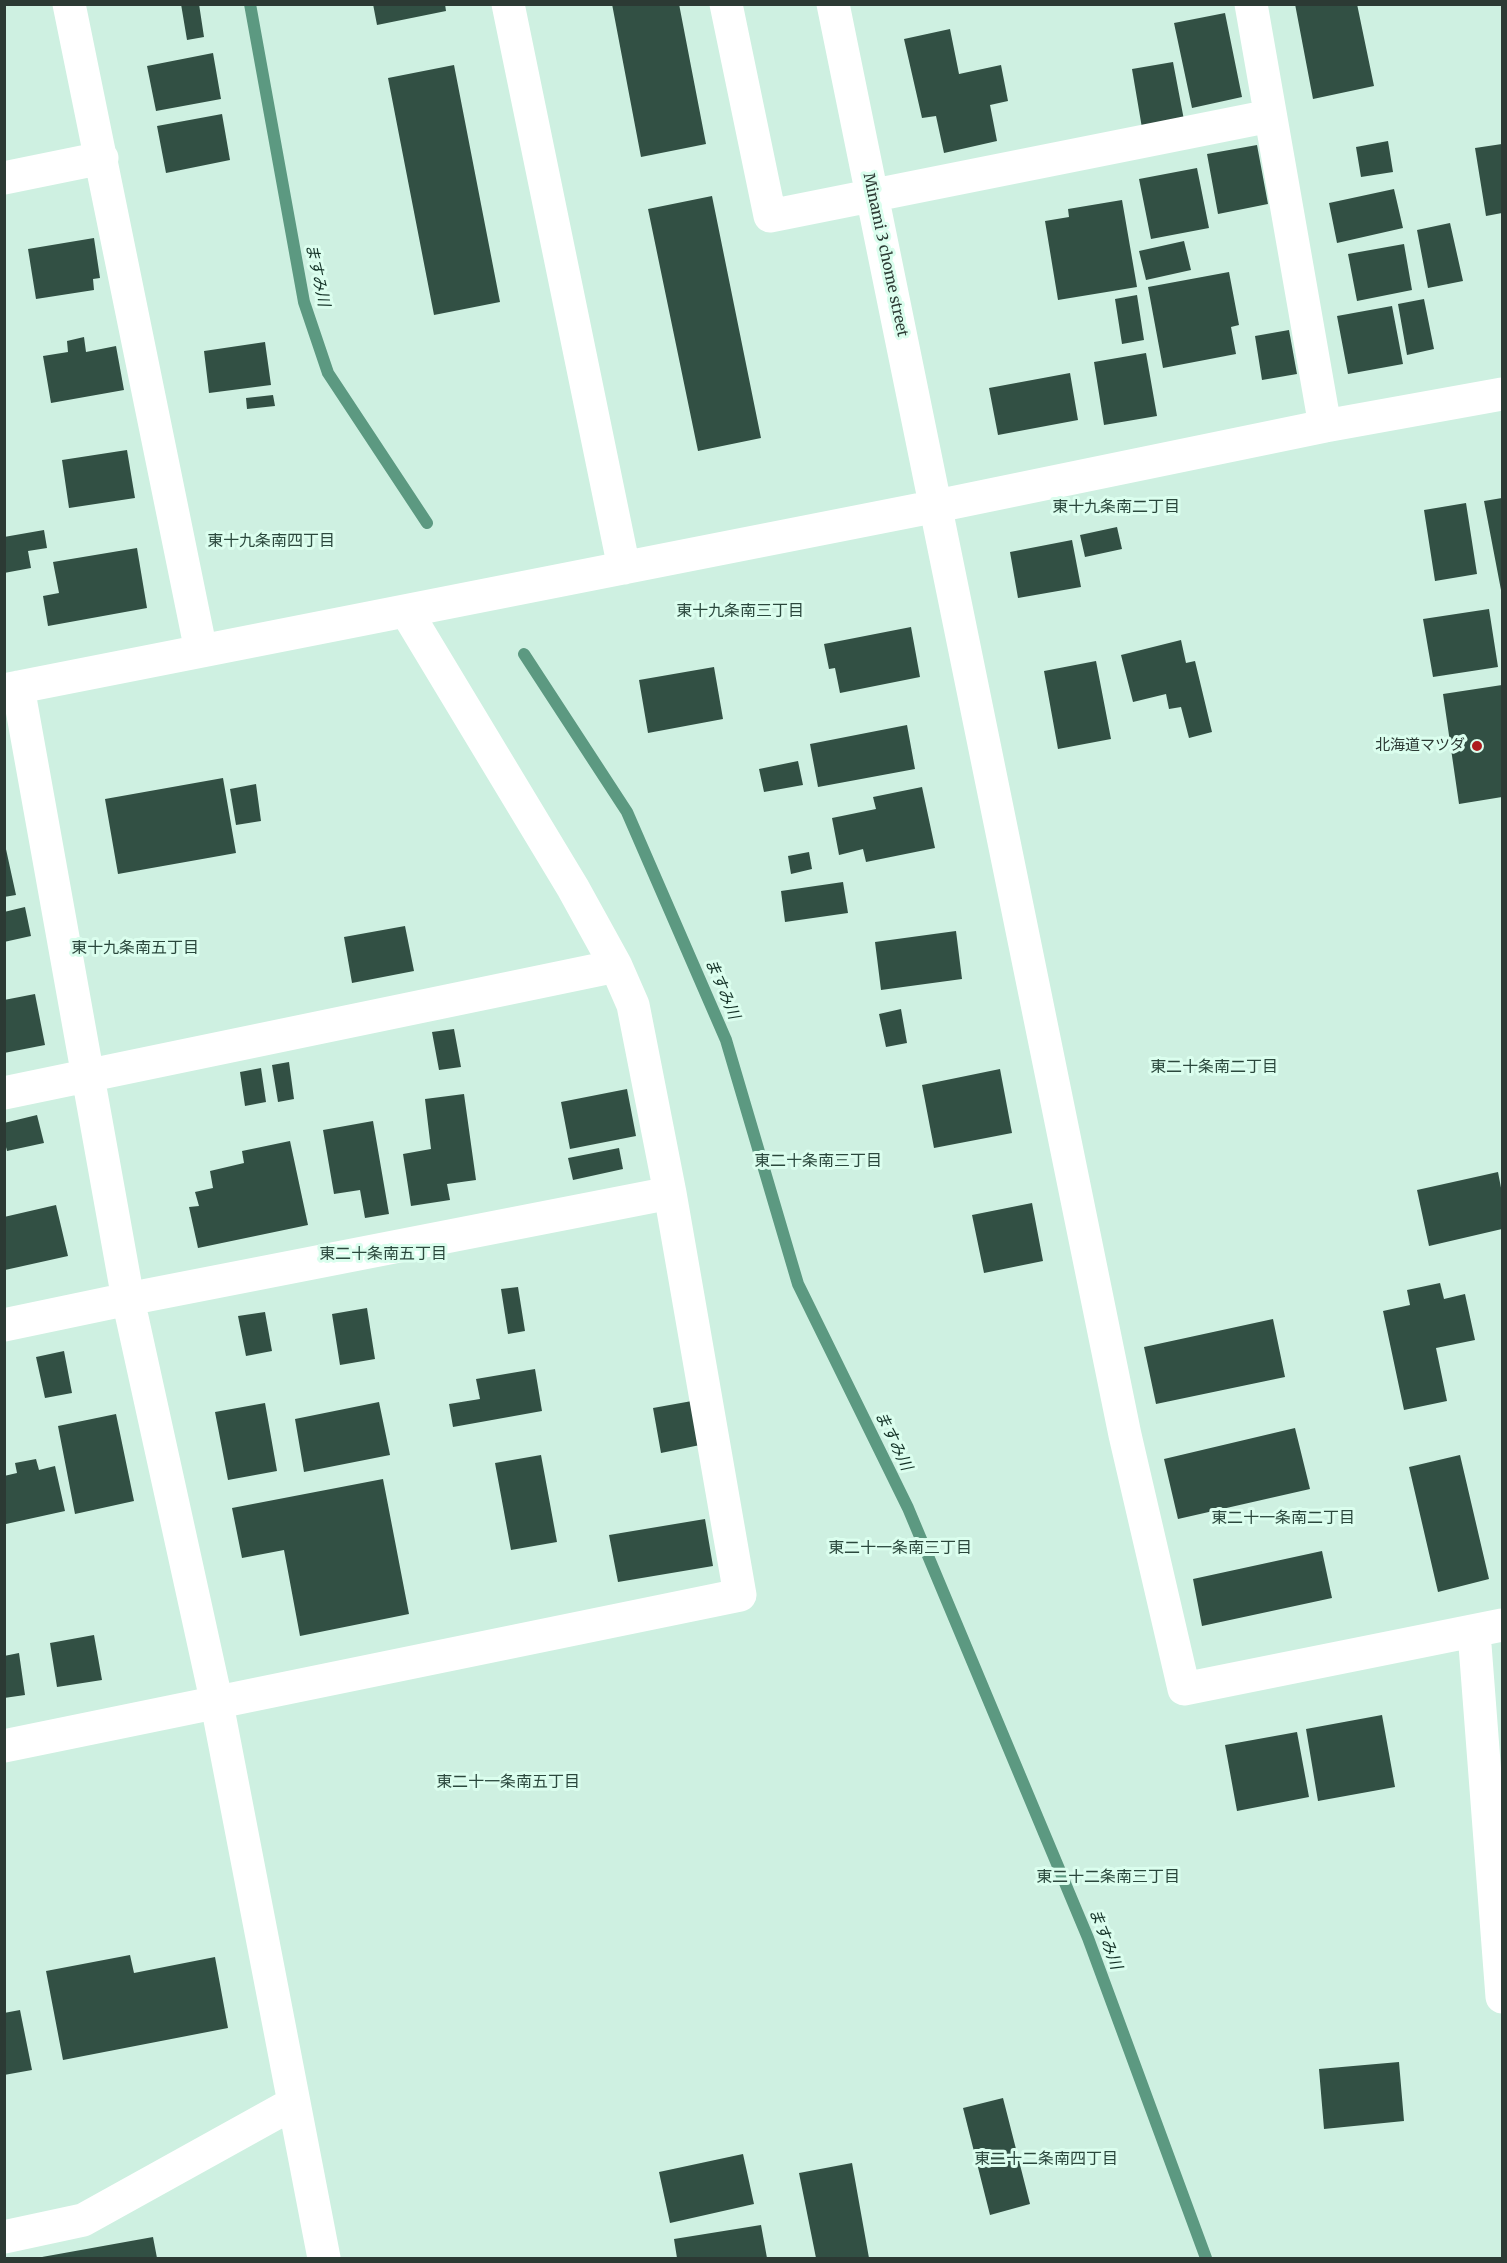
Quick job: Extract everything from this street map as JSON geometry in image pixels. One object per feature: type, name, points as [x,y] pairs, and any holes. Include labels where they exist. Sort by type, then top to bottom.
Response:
[{"type":"street","points":[[69,4],[201,651]]},
{"type":"street","points":[[508,4],[624,568]]},
{"type":"street","points":[[726,4],[770,216],[1270,116]]},
{"type":"street","name":"Minami 3 chome street","points":[[833,4],[1125,1435],[1184,1689],[1488,1629]]},
{"type":"street","points":[[1251,4],[1325,426]]},
{"type":"street","points":[[4,178],[102,158]]},
{"type":"street","points":[[324,2259],[217,1704],[128,1299],[88,1075],[11,689],[937,506],[1325,426],[1503,394]]},
{"type":"street","points":[[4,1746],[740,1595],[670,1193],[633,1005],[616,966],[573,888],[406,611]]},
{"type":"street","points":[[4,1093],[616,966]]},
{"type":"street","points":[[4,1325],[670,1193]]},
{"type":"street","points":[[1488,1629],[1503,1997]]},
{"type":"street","points":[[4,2237],[83,2220],[294,2103]]},
{"type":"building","points":[[181,4],[199,4],[204,37],[187,40]]},
{"type":"building","points":[[373,4],[445,4],[446,11],[377,25]]},
{"type":"building","points":[[612,4],[679,4],[706,144],[641,157]]},
{"type":"building","points":[[1295,4],[1357,4],[1374,86],[1313,99]]},
{"type":"building","points":[[1225,13],[1242,97],[1192,108],[1174,23]]},
{"type":"building","points":[[950,29],[959,74],[1001,65],[1008,101],[990,105],[997,141],[944,153],[936,116],[922,118],[904,39]]},
{"type":"building","points":[[213,53],[221,99],[156,111],[147,66]]},
{"type":"building","points":[[1173,62],[1184,120],[1142,128],[1132,69]]},
{"type":"building","points":[[454,65],[500,302],[434,315],[388,78]]},
{"type":"building","points":[[222,114],[230,160],[166,173],[157,126]]},
{"type":"building","points":[[1388,141],[1393,172],[1361,177],[1356,147]]},
{"type":"building","points":[[1502,144],[1502,213],[1486,216],[1475,148]]},
{"type":"building","points":[[1257,145],[1268,204],[1218,214],[1207,154]]},
{"type":"building","points":[[1197,168],[1209,228],[1151,239],[1139,179]]},
{"type":"building","points":[[1394,189],[1403,228],[1337,243],[1329,203]]},
{"type":"building","points":[[712,196],[761,438],[698,451],[648,209]]},
{"type":"building","points":[[1122,200],[1137,287],[1058,300],[1045,221],[1069,217],[1068,209]]},
{"type":"building","points":[[1450,223],[1463,281],[1428,288],[1417,230]]},
{"type":"building","points":[[94,238],[100,278],[93,279],[94,290],[36,299],[28,249]]},
{"type":"building","points":[[1184,241],[1191,270],[1146,280],[1139,251]]},
{"type":"building","points":[[1404,244],[1412,290],[1357,301],[1348,254]]},
{"type":"building","points":[[1229,272],[1239,325],[1231,327],[1236,354],[1163,368],[1148,287]]},
{"type":"building","points":[[1137,295],[1144,340],[1122,344],[1115,299]]},
{"type":"building","points":[[1424,299],[1434,349],[1407,355],[1398,304]]},
{"type":"building","points":[[1392,306],[1403,364],[1348,374],[1337,316]]},
{"type":"building","points":[[1289,330],[1297,374],[1262,380],[1255,336]]},
{"type":"building","points":[[84,337],[86,352],[116,346],[124,390],[51,403],[43,356],[68,352],[67,341]]},
{"type":"building","points":[[265,342],[271,385],[209,393],[204,351]]},
{"type":"building","points":[[1146,353],[1157,416],[1104,425],[1094,362]]},
{"type":"building","points":[[1070,373],[1078,420],[998,435],[989,388]]},
{"type":"building","points":[[273,395],[275,406],[247,409],[246,398]]},
{"type":"building","points":[[127,450],[135,498],[69,508],[62,460]]},
{"type":"building","points":[[1502,498],[1502,590],[1501,590],[1484,501]]},
{"type":"building","points":[[1466,503],[1477,574],[1435,581],[1424,510]]},
{"type":"building","points":[[1117,527],[1122,549],[1085,557],[1080,535]]},
{"type":"building","points":[[44,530],[47,548],[28,551],[31,568],[4,573],[4,537]]},
{"type":"building","points":[[1072,540],[1081,587],[1018,598],[1010,552]]},
{"type":"building","points":[[137,548],[147,608],[48,626],[43,596],[59,593],[53,562]]},
{"type":"building","points":[[1489,609],[1498,667],[1433,677],[1423,619]]},
{"type":"building","points":[[911,627],[920,677],[840,693],[835,668],[829,669],[824,644]]},
{"type":"building","points":[[1181,640],[1186,663],[1195,661],[1212,732],[1189,738],[1181,707],[1169,709],[1166,694],[1133,702],[1121,655]]},
{"type":"building","points":[[1096,661],[1111,739],[1058,749],[1044,671]]},
{"type":"building","points":[[714,667],[723,719],[648,733],[639,680]]},
{"type":"building","name":"北海道マツダ","points":[[1502,685],[1502,797],[1459,804],[1443,694]]},
{"type":"building","points":[[907,725],[915,769],[818,787],[810,744]]},
{"type":"building","points":[[798,761],[803,785],[764,792],[759,769]]},
{"type":"building","points":[[223,778],[236,853],[118,874],[105,799]]},
{"type":"building","points":[[256,784],[261,821],[236,825],[230,789]]},
{"type":"building","points":[[922,787],[935,848],[866,862],[863,849],[839,855],[832,818],[876,809],[873,797]]},
{"type":"building","points":[[4,840],[16,895],[4,897]]},
{"type":"building","points":[[809,852],[812,869],[791,874],[788,856]]},
{"type":"building","points":[[843,882],[848,913],[785,922],[781,891]]},
{"type":"building","points":[[25,907],[31,936],[4,942],[4,912]]},
{"type":"building","points":[[405,926],[414,971],[352,983],[344,937]]},
{"type":"building","points":[[956,931],[962,979],[881,990],[875,942]]},
{"type":"building","points":[[35,994],[45,1045],[4,1053],[4,1000]]},
{"type":"building","points":[[901,1009],[907,1043],[886,1047],[879,1014]]},
{"type":"building","points":[[454,1029],[461,1067],[439,1070],[432,1032]]},
{"type":"building","points":[[289,1062],[294,1099],[278,1102],[272,1065]]},
{"type":"building","points":[[261,1068],[266,1102],[245,1106],[240,1072]]},
{"type":"building","points":[[1000,1069],[1012,1133],[934,1148],[922,1085]]},
{"type":"building","points":[[627,1089],[636,1136],[570,1149],[561,1102]]},
{"type":"building","points":[[464,1094],[476,1180],[447,1184],[450,1200],[411,1206],[403,1154],[431,1149],[425,1099]]},
{"type":"building","points":[[37,1115],[44,1143],[7,1151],[4,1123]]},
{"type":"building","points":[[373,1121],[389,1214],[365,1218],[360,1190],[334,1194],[323,1130]]},
{"type":"building","points":[[290,1141],[308,1225],[198,1248],[189,1207],[199,1206],[195,1192],[213,1188],[210,1171],[244,1163],[242,1151]]},
{"type":"building","points":[[619,1148],[623,1169],[573,1180],[568,1158]]},
{"type":"building","points":[[1498,1172],[1502,1193],[1502,1229],[1429,1246],[1417,1190]]},
{"type":"building","points":[[1032,1203],[1043,1261],[984,1273],[972,1215]]},
{"type":"building","points":[[56,1205],[68,1256],[5,1270],[4,1217]]},
{"type":"building","points":[[1440,1283],[1444,1299],[1465,1294],[1475,1340],[1436,1348],[1447,1401],[1404,1410],[1383,1311],[1410,1305],[1407,1290]]},
{"type":"building","points":[[518,1287],[525,1331],[508,1334],[501,1289]]},
{"type":"building","points":[[367,1308],[375,1359],[340,1365],[332,1314]]},
{"type":"building","points":[[265,1312],[272,1351],[246,1356],[238,1316]]},
{"type":"building","points":[[1273,1319],[1285,1377],[1156,1404],[1144,1347]]},
{"type":"building","points":[[64,1351],[72,1393],[45,1398],[36,1357]]},
{"type":"building","points":[[535,1369],[542,1411],[453,1427],[449,1404],[480,1399],[476,1379]]},
{"type":"building","points":[[692,1401],[700,1445],[661,1453],[653,1408]]},
{"type":"building","points":[[379,1402],[390,1455],[304,1472],[295,1419]]},
{"type":"building","points":[[265,1403],[277,1471],[228,1480],[215,1412]]},
{"type":"building","points":[[116,1414],[134,1501],[75,1514],[58,1426]]},
{"type":"building","points":[[1295,1428],[1310,1489],[1178,1519],[1164,1459]]},
{"type":"building","points":[[541,1455],[557,1542],[511,1550],[495,1463]]},
{"type":"building","points":[[1460,1455],[1489,1579],[1438,1592],[1409,1467]]},
{"type":"building","points":[[36,1459],[39,1470],[55,1466],[65,1511],[6,1524],[4,1476],[17,1473],[15,1463]]},
{"type":"building","points":[[383,1479],[409,1614],[300,1636],[284,1550],[242,1558],[232,1508]]},
{"type":"building","points":[[705,1519],[713,1566],[618,1582],[609,1535]]},
{"type":"building","points":[[1322,1551],[1332,1598],[1202,1626],[1193,1579]]},
{"type":"building","points":[[94,1635],[102,1680],[57,1687],[50,1643]]},
{"type":"building","points":[[19,1653],[25,1695],[4,1698],[4,1656]]},
{"type":"building","points":[[1382,1715],[1395,1787],[1318,1801],[1306,1729]]},
{"type":"building","points":[[1297,1732],[1309,1797],[1237,1811],[1225,1745]]},
{"type":"building","points":[[130,1955],[134,1973],[215,1957],[228,2028],[63,2060],[46,1971]]},
{"type":"building","points":[[20,2010],[32,2070],[4,2075],[4,2013]]},
{"type":"building","points":[[1399,2062],[1404,2121],[1324,2129],[1319,2069]]},
{"type":"building","points":[[1003,2098],[1030,2204],[990,2215],[963,2108]]},
{"type":"building","points":[[743,2154],[754,2204],[670,2223],[659,2172]]},
{"type":"building","points":[[852,2163],[869,2258],[816,2258],[799,2173]]},
{"type":"building","points":[[761,2225],[767,2258],[677,2258],[674,2239]]},
{"type":"building","points":[[153,2237],[157,2258],[42,2258],[42,2257]]},
{"type":"waterway","name":"ますみ川","points":[[250,4],[304,302],[328,373],[427,523]]},
{"type":"waterway","name":"ますみ川","points":[[524,654],[627,812],[726,1040],[798,1284],[908,1508],[1088,1938],[1206,2258]]},
{"type":"place","name":"北海道マツダ","points":[[1477,746]]},
{"type":"district","name":"東十九条南二丁目","points":[[1116,507]]},
{"type":"district","name":"東十九条南四丁目","points":[[271,541]]},
{"type":"district","name":"東十九条南三丁目","points":[[740,611]]},
{"type":"district","name":"東十九条南五丁目","points":[[135,948]]},
{"type":"district","name":"東二十条南二丁目","points":[[1214,1067]]},
{"type":"district","name":"東二十条南三丁目","points":[[818,1161]]},
{"type":"district","name":"東二十条南五丁目","points":[[383,1254]]},
{"type":"district","name":"東二十一条南二丁目","points":[[1283,1518]]},
{"type":"district","name":"東二十一条南三丁目","points":[[900,1548]]},
{"type":"district","name":"東二十一条南五丁目","points":[[508,1782]]},
{"type":"district","name":"東二十二条南三丁目","points":[[1108,1877]]},
{"type":"district","name":"東二十二条南四丁目","points":[[1046,2159]]}]
